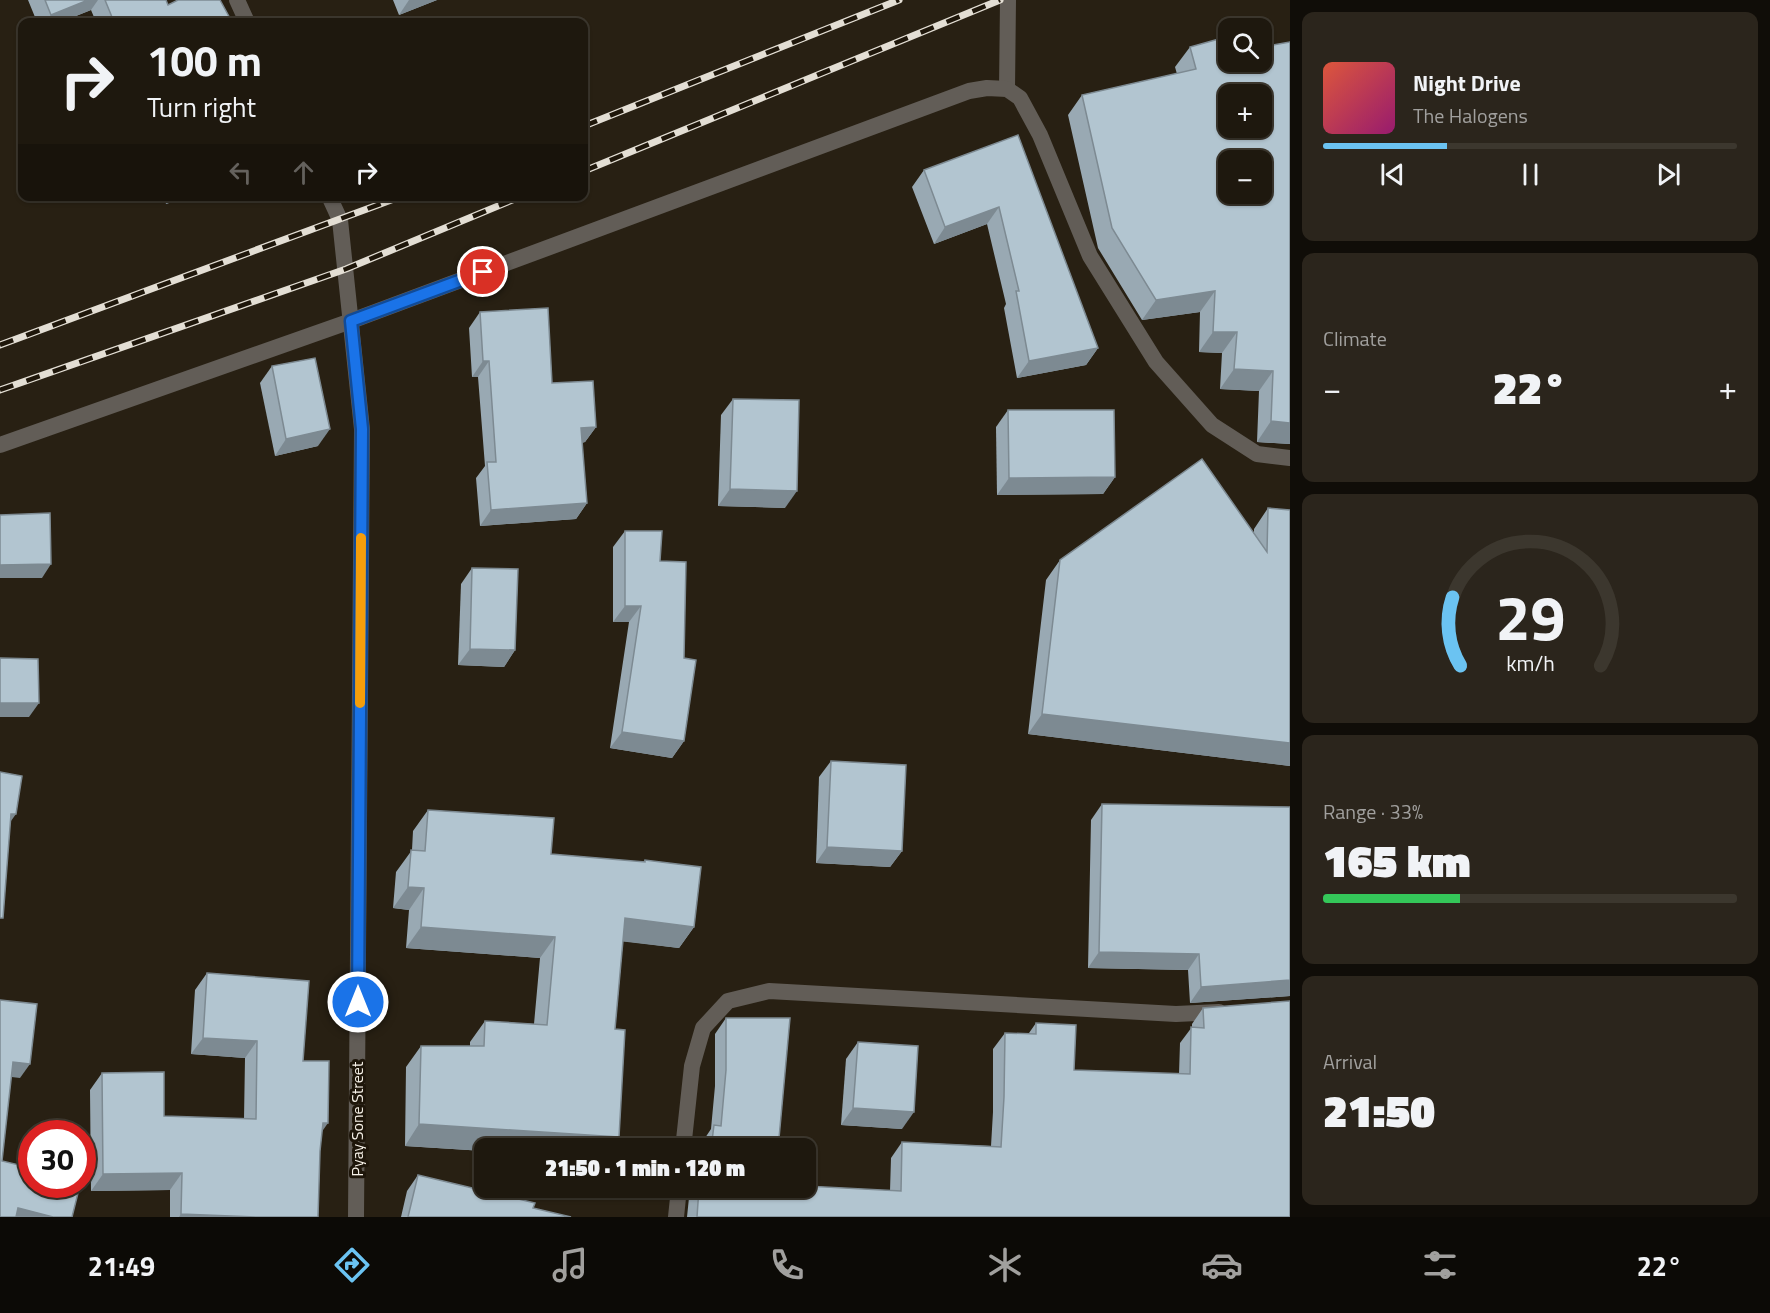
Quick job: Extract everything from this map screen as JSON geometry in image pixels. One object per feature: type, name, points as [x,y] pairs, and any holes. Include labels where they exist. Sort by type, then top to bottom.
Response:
[{"type":"street","points":[[237,0],[245,18]]},
{"type":"street","points":[[1007,89],[1008,0]]},
{"type":"street","points":[[0,445],[351,321],[969,91],[987,87],[1007,89],[1020,98],[1040,135],[1090,256],[1156,362],[1212,425],[1257,454],[1290,458]]},
{"type":"street","name":"Pyay Sone Street","points":[[331,201],[340,220],[362,429],[356,1217]]},
{"type":"street","points":[[684,1138],[692,1066],[703,1028],[728,1001],[769,991],[1176,1014],[1230,1012]]},
{"type":"street","points":[[676,1217],[678,1198]]},
{"type":"building","points":[[45,0],[88,0],[51,15]]},
{"type":"building","points":[[105,0],[166,0],[168,5],[178,0],[220,0],[230,18],[112,18]]},
{"type":"building","points":[[1218,39],[1218,72],[1272,72],[1272,45],[1290,42],[1290,423],[1271,421],[1273,371],[1234,369],[1237,332],[1213,332],[1215,291],[1156,300],[1112,228],[1082,95],[1196,69],[1190,47]]},
{"type":"building","points":[[1018,135],[1098,348],[1029,361],[1016,291],[1019,291],[999,207],[945,227],[924,170]]},
{"type":"building","points":[[548,308],[552,383],[593,381],[596,427],[581,428],[587,503],[491,510],[487,462],[496,462],[489,361],[483,361],[480,312]]},
{"type":"building","points":[[315,358],[330,429],[286,439],[272,366]]},
{"type":"building","points":[[733,399],[799,400],[797,491],[730,489]]},
{"type":"building","points":[[1008,410],[1114,410],[1115,477],[1009,478]]},
{"type":"building","points":[[1202,459],[1267,552],[1268,508],[1290,510],[1290,743],[1042,714],[1060,560]]},
{"type":"building","points":[[50,513],[51,564],[0,565],[0,515]]},
{"type":"building","points":[[625,531],[662,531],[660,561],[686,562],[684,658],[696,660],[684,741],[622,732],[641,606],[625,606]]},
{"type":"building","points":[[472,568],[518,569],[515,650],[470,649]]},
{"type":"building","points":[[0,658],[38,659],[39,703],[0,703]]},
{"type":"building","points":[[831,761],[906,765],[902,851],[827,847]]},
{"type":"building","points":[[0,772],[22,776],[16,814],[11,814],[3,918],[0,918]]},
{"type":"building","points":[[1102,804],[1290,807],[1290,980],[1201,987],[1199,954],[1099,952]]},
{"type":"building","points":[[428,810],[554,818],[551,854],[645,862],[645,860],[701,867],[694,927],[625,918],[615,1029],[625,1030],[619,1137],[419,1124],[421,1046],[484,1046],[485,1021],[547,1025],[555,937],[421,927],[424,888],[408,887],[411,850],[425,851]]},
{"type":"building","points":[[207,973],[309,981],[303,1061],[329,1061],[328,1123],[323,1123],[320,1151],[318,1217],[181,1214],[182,1173],[103,1174],[102,1073],[164,1072],[164,1116],[256,1119],[257,1041],[203,1038]]},
{"type":"building","points":[[0,1000],[37,1004],[30,1064],[13,1062],[2,1161],[18,1165],[18,1198],[77,1198],[72,1217],[53,1217],[18,1208],[16,1217],[0,1217]]},
{"type":"building","points":[[1290,1001],[1290,1217],[697,1217],[698,1198],[816,1198],[816,1187],[901,1191],[902,1142],[1001,1147],[1005,1033],[1036,1034],[1036,1023],[1076,1025],[1074,1070],[1190,1074],[1191,1027],[1204,1028],[1203,1008]]},
{"type":"building","points":[[726,1018],[790,1018],[779,1138],[712,1138],[714,1125],[721,1126],[726,1070]]},
{"type":"building","points":[[858,1042],[918,1046],[914,1112],[853,1108]]},
{"type":"building","points":[[418,1175],[474,1188],[474,1198],[514,1198],[535,1203],[533,1208],[571,1217],[408,1217]]},
{"type":"railway","points":[[588,124],[899,0]]},
{"type":"railway","points":[[588,169],[1000,0]]},
{"type":"railway","points":[[0,345],[389,201]]},
{"type":"railway","points":[[0,390],[346,269],[510,201]]},
{"type":"slow traffic","points":[[360,703],[361,538]]},
{"type":"route","points":[[358,1002],[362,429],[351,321],[483,272]]}]
